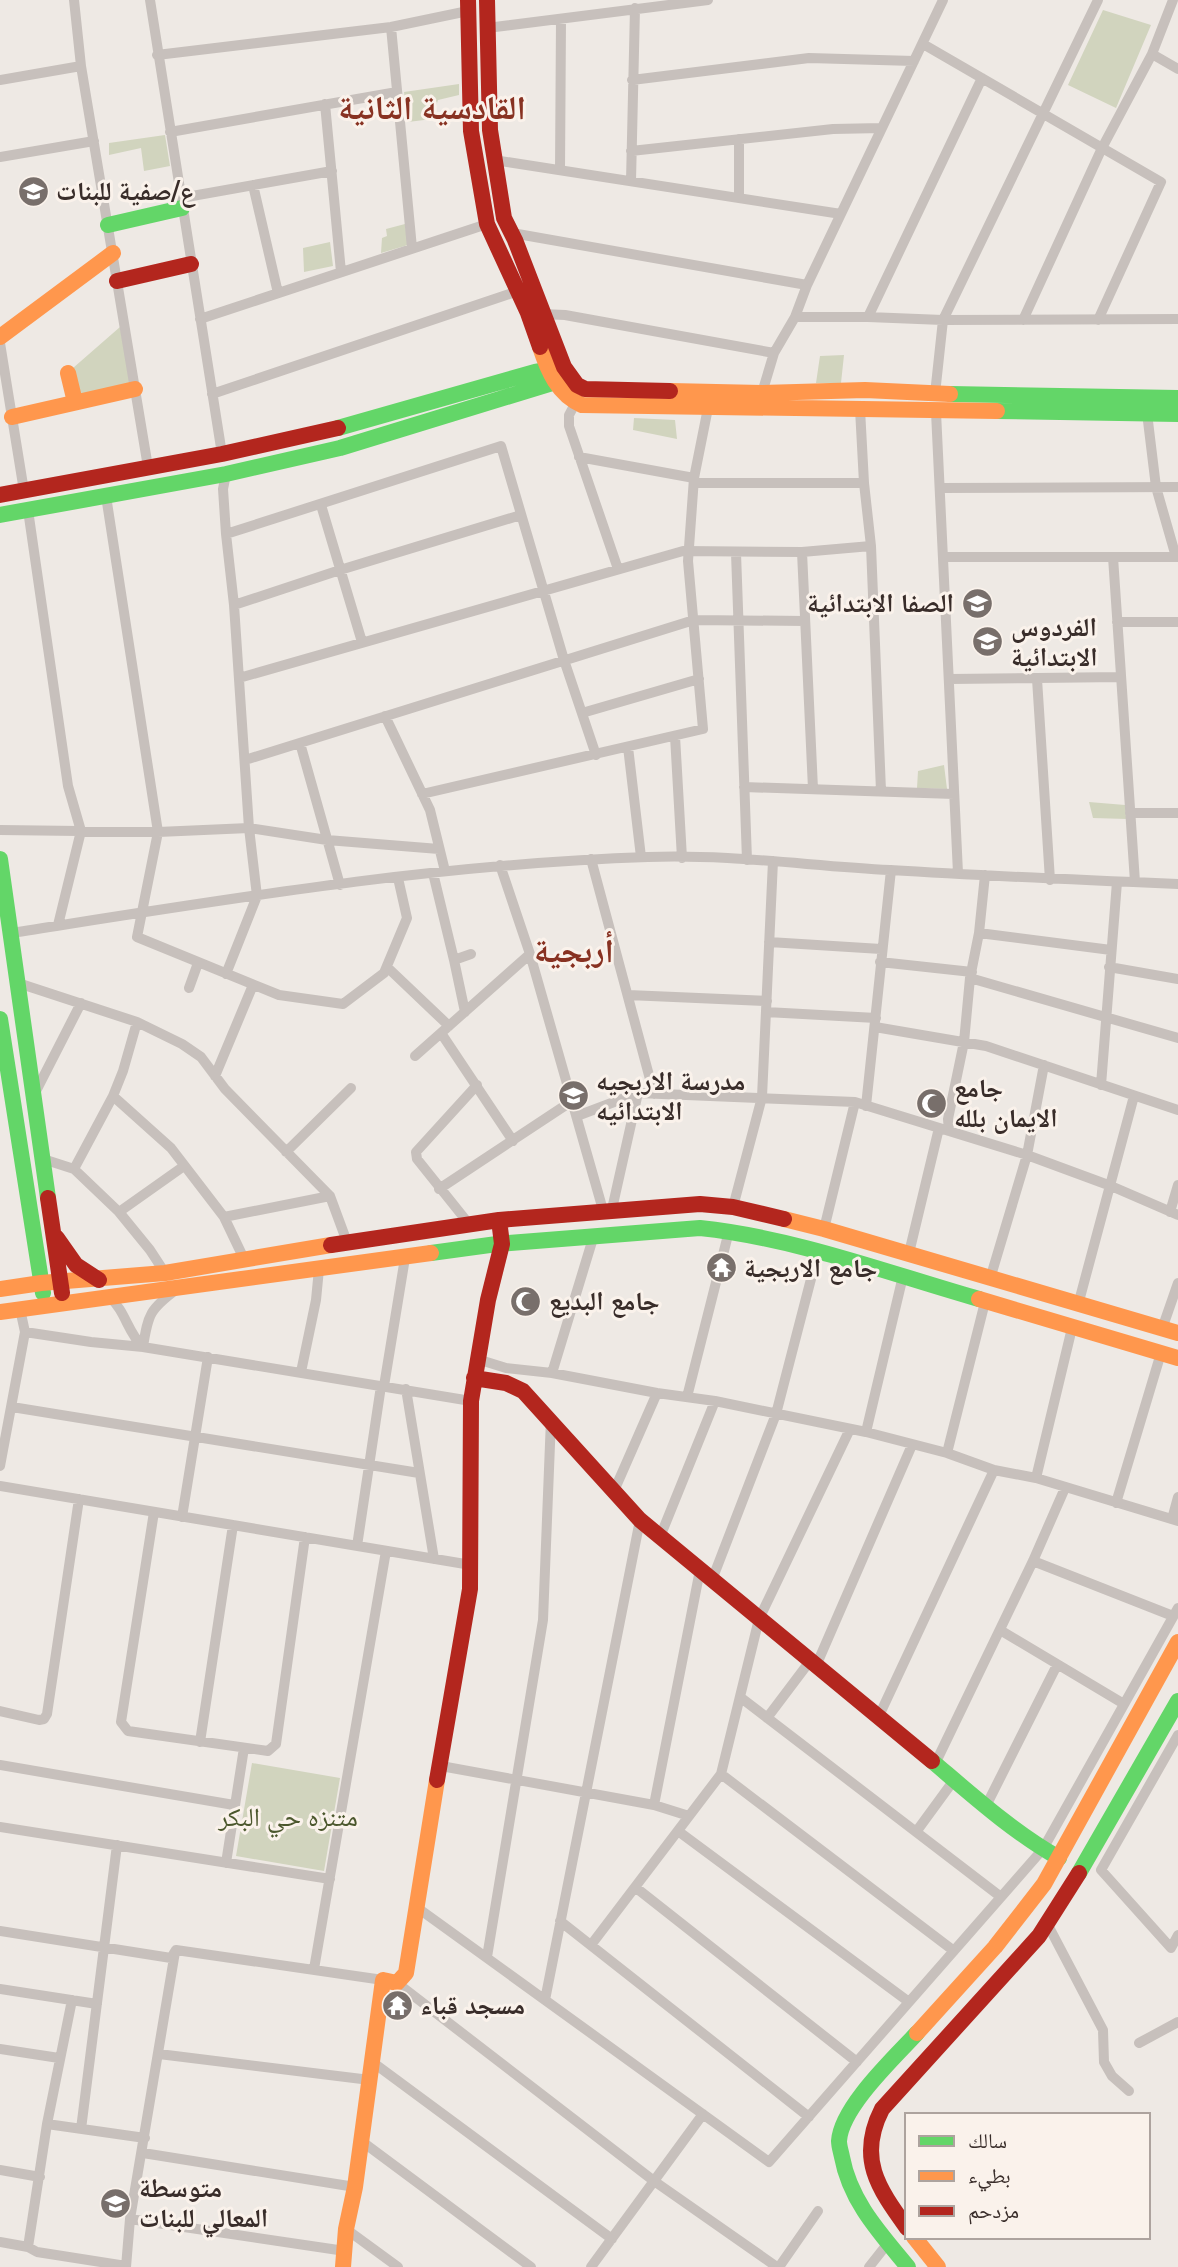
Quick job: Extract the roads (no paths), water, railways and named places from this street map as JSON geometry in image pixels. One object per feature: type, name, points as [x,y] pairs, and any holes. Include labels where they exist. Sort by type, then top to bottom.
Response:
[{"type":"street","points":[[74,0],[81,66],[148,467]]},
{"type":"street","points":[[150,0],[222,454]]},
{"type":"street","points":[[487,0],[490,130],[504,218],[542,314],[559,374],[577,385],[585,389],[936,412],[1102,405],[1178,398]]},
{"type":"street","points":[[487,28],[708,0]]},
{"type":"street","points":[[762,393],[774,353],[794,317],[943,0]]},
{"type":"street","points":[[935,394],[943,320],[1098,0]]},
{"type":"street","points":[[1023,320],[1102,148],[1152,54],[1173,0]]},
{"type":"street","points":[[157,55],[391,27],[468,5],[471,131],[487,224],[570,400],[582,405],[708,408],[762,393],[865,390],[1102,405],[1147,413],[1178,414]]},
{"type":"street","points":[[631,181],[635,8]]},
{"type":"street","points":[[560,170],[561,20]]},
{"type":"street","points":[[391,27],[412,248]]},
{"type":"street","points":[[923,44],[1161,182],[1098,320]]},
{"type":"street","points":[[1152,54],[1178,69]]},
{"type":"street","points":[[632,80],[810,58],[914,61]]},
{"type":"street","points":[[0,80],[81,66]]},
{"type":"street","points":[[868,317],[982,78]]},
{"type":"street","points":[[170,132],[397,92]]},
{"type":"street","points":[[325,104],[341,272]]},
{"type":"street","points":[[631,151],[832,129],[882,128]]},
{"type":"street","points":[[739,139],[739,198]]},
{"type":"street","points":[[0,157],[94,141]]},
{"type":"street","points":[[494,160],[841,214]]},
{"type":"street","points":[[108,225],[253,185],[331,171]]},
{"type":"street","points":[[253,185],[278,293]]},
{"type":"street","points":[[200,318],[487,224]]},
{"type":"street","points":[[512,233],[807,285]]},
{"type":"street","points":[[0,337],[113,253]]},
{"type":"street","points":[[117,281],[191,264]]},
{"type":"street","points":[[212,394],[518,291]]},
{"type":"street","points":[[542,314],[565,315],[774,353]]},
{"type":"street","points":[[794,317],[943,320],[1178,319]]},
{"type":"street","points":[[0,343],[24,491]]},
{"type":"street","points":[[68,373],[75,402]]},
{"type":"street","points":[[0,495],[222,454],[559,374]]},
{"type":"street","points":[[0,515],[226,474],[340,448],[559,374]]},
{"type":"street","points":[[12,416],[135,388]]},
{"type":"street","points":[[576,402],[569,415],[569,426],[618,569]]},
{"type":"street","points":[[422,794],[703,729],[688,561],[694,480],[708,408]]},
{"type":"street","points":[[860,409],[871,545],[881,791]]},
{"type":"street","points":[[936,412],[958,873]]},
{"type":"street","points":[[944,557],[1177,557],[1156,487],[1147,413]]},
{"type":"street","points":[[226,534],[501,446],[543,592],[596,755]]},
{"type":"street","points":[[579,457],[694,480],[864,483]]},
{"type":"street","points":[[226,474],[223,489],[226,534],[234,605],[249,828],[257,896],[226,974]]},
{"type":"street","points":[[941,488],[1178,487]]},
{"type":"street","points":[[106,496],[158,832],[137,937],[279,995],[343,1004],[384,973],[387,967],[407,918],[398,877]]},
{"type":"street","points":[[320,505],[362,642]]},
{"type":"street","points":[[28,510],[68,786],[81,831],[58,925]]},
{"type":"street","points":[[234,605],[521,515]]},
{"type":"street","points":[[239,678],[689,551],[802,552],[871,545]]},
{"type":"street","points":[[802,552],[813,789]]},
{"type":"street","points":[[736,553],[747,860]]},
{"type":"street","points":[[1113,557],[1135,882]]},
{"type":"street","points":[[245,760],[694,620],[805,621]]},
{"type":"street","points":[[1117,622],[1178,622]]},
{"type":"street","points":[[950,679],[1121,677]]},
{"type":"street","points":[[582,713],[699,679]]},
{"type":"street","points":[[1037,679],[1050,880]]},
{"type":"street","points":[[385,716],[430,810],[445,871]]},
{"type":"street","points":[[675,736],[682,858]]},
{"type":"street","points":[[300,743],[340,885]]},
{"type":"street","points":[[628,747],[641,857]]},
{"type":"street","points":[[744,787],[954,794]]},
{"type":"street","points":[[1130,813],[1178,813]]},
{"type":"street","points":[[0,830],[158,832],[249,828],[327,839],[439,849]]},
{"type":"street","points":[[11,933],[142,912],[445,871],[591,859],[641,857],[747,860],[1050,880],[1178,884]]},
{"type":"street","points":[[0,859],[64,1303]]},
{"type":"street","points":[[591,859],[654,1094]]},
{"type":"street","points":[[733,1207],[762,1097],[773,862]]},
{"type":"street","points":[[500,865],[530,954],[572,1101],[607,1210]]},
{"type":"street","points":[[824,1229],[860,1104],[876,1023],[881,949],[891,870]]},
{"type":"street","points":[[433,873],[465,1012]]},
{"type":"street","points":[[909,1253],[948,1119],[964,1042],[985,875]]},
{"type":"street","points":[[1101,1085],[1117,881]]},
{"type":"street","points":[[979,933],[1111,950]]},
{"type":"street","points":[[769,942],[881,949]]},
{"type":"street","points":[[454,960],[471,954]]},
{"type":"street","points":[[415,1056],[530,954]]},
{"type":"street","points":[[880,962],[971,975],[1178,1038]]},
{"type":"street","points":[[189,988],[198,963]]},
{"type":"street","points":[[387,967],[445,1030],[513,1141]]},
{"type":"street","points":[[1109,967],[1178,979]]},
{"type":"street","points":[[18,983],[137,1022],[182,1044],[201,1058],[225,1090],[330,1196],[347,1242]]},
{"type":"street","points":[[215,1076],[253,985]]},
{"type":"street","points":[[628,995],[766,1007],[876,1023],[986,1046],[1178,1110]]},
{"type":"street","points":[[34,1095],[81,1003]]},
{"type":"street","points":[[0,1019],[44,1306]]},
{"type":"street","points":[[74,1169],[113,1096],[137,1022]]},
{"type":"street","points":[[990,1279],[1027,1155],[1044,1065]]},
{"type":"street","points":[[469,1224],[439,1189],[417,1159],[416,1152],[477,1085]]},
{"type":"street","points":[[286,1152],[351,1088]]},
{"type":"street","points":[[577,1116],[638,1093],[762,1097],[860,1104],[1027,1155],[1174,1213],[1178,1185]]},
{"type":"street","points":[[607,1210],[638,1093]]},
{"type":"street","points":[[113,1096],[171,1148],[224,1217],[245,1261]]},
{"type":"street","points":[[1078,1305],[1134,1096]]},
{"type":"street","points":[[439,1189],[572,1101]]},
{"type":"street","points":[[43,1159],[74,1169],[119,1212],[165,1273]]},
{"type":"street","points":[[119,1212],[184,1166]]},
{"type":"street","points":[[26,1195],[48,1192]]},
{"type":"street","points":[[224,1217],[330,1196]]},
{"type":"street","points":[[0,1289],[165,1273],[499,1220],[700,1204],[733,1207],[824,1229],[1170,1331],[1178,1283]]},
{"type":"street","points":[[130,2219],[344,2259],[371,2061],[390,1982],[406,1973],[415,1906],[470,1589],[471,1401],[488,1300],[502,1244],[499,1220]]},
{"type":"street","points":[[0,1312],[502,1244],[700,1228],[729,1231],[818,1252],[1178,1358]]},
{"type":"street","points":[[53,1231],[61,1247],[76,1265],[99,1280]]},
{"type":"street","points":[[687,1397],[729,1231]]},
{"type":"street","points":[[552,1373],[594,1235]]},
{"type":"street","points":[[0,1289],[19,1282],[31,1272],[34,1244]]},
{"type":"street","points":[[654,1805],[706,1575],[776,1414],[818,1252]]},
{"type":"street","points":[[357,1546],[368,1464],[405,1258]]},
{"type":"street","points":[[301,1372],[320,1269]]},
{"type":"street","points":[[866,1432],[903,1276]]},
{"type":"street","points":[[143,1347],[148,1318],[160,1302],[179,1288]]},
{"type":"street","points":[[109,1297],[126,1316],[131,1335],[143,1347]]},
{"type":"street","points":[[947,1452],[985,1302]]},
{"type":"street","points":[[0,1465],[25,1332],[20,1309]]},
{"type":"street","points":[[1036,1478],[1072,1328]]},
{"type":"street","points":[[25,1332],[208,1357],[471,1401]]},
{"type":"street","points":[[1116,1503],[1161,1353]]},
{"type":"street","points":[[182,1517],[208,1357]]},
{"type":"street","points":[[477,1359],[506,1367],[715,1401],[866,1432],[947,1452],[995,1470],[1036,1478],[1175,1520],[1178,1497]]},
{"type":"street","points":[[474,1378],[515,1385],[523,1391],[639,1520],[986,1806],[1059,1858]]},
{"type":"street","points":[[406,1389],[434,1559]]},
{"type":"street","points":[[614,1491],[657,1393]]},
{"type":"street","points":[[660,1537],[715,1401]]},
{"type":"street","points":[[12,1408],[419,1473]]},
{"type":"street","points":[[487,1958],[543,1620],[551,1419]]},
{"type":"street","points":[[591,1945],[720,1774],[759,1619],[850,1429]]},
{"type":"street","points":[[767,1718],[813,1663],[912,1445]]},
{"type":"street","points":[[878,1718],[995,1470]]},
{"type":"street","points":[[0,1486],[471,1565]]},
{"type":"street","points":[[935,1764],[1033,1562],[1065,1488]]},
{"type":"street","points":[[0,1711],[39,1720],[44,1719],[47,1714],[79,1499]]},
{"type":"street","points":[[155,1512],[121,1722],[128,1731],[268,1751],[276,1744],[305,1538]]},
{"type":"street","points":[[545,2000],[639,1520]]},
{"type":"street","points":[[200,1742],[233,1525]]},
{"type":"street","points":[[314,1969],[386,1551]]},
{"type":"street","points":[[415,1906],[769,2162],[1043,1849],[1176,1612],[1033,1562]]},
{"type":"street","points":[[1000,1630],[1124,1704]]},
{"type":"street","points":[[908,2267],[871,2222],[850,2188],[839,2141],[848,2115],[868,2087],[1019,1918],[1044,1884],[1178,1642]]},
{"type":"street","points":[[986,1806],[1057,1665]]},
{"type":"street","points":[[740,1697],[1001,1897]]},
{"type":"street","points":[[1178,1701],[1168,1748],[1101,1870],[1171,1948],[1178,1935]]},
{"type":"street","points":[[905,2225],[879,2185],[869,2159],[868,2141],[872,2125],[882,2109],[1038,1936],[1178,1735]]},
{"type":"street","points":[[226,1863],[244,1748]]},
{"type":"street","points":[[0,1765],[234,1805]]},
{"type":"street","points":[[441,1766],[654,1805],[689,1816]]},
{"type":"street","points":[[720,1774],[954,1951]]},
{"type":"street","points":[[916,1832],[954,1780]]},
{"type":"street","points":[[0,1827],[330,1879]]},
{"type":"street","points":[[678,1831],[909,2002]]},
{"type":"street","points":[[81,2129],[117,1845]]},
{"type":"street","points":[[635,1887],[857,2062]]},
{"type":"street","points":[[560,1920],[809,2117]]},
{"type":"street","points":[[1050,1929],[1103,2030],[1104,2062],[1112,2076],[1129,2091]]},
{"type":"street","points":[[0,1931],[171,1958],[176,1950]]},
{"type":"street","points":[[176,1950],[390,1982],[654,2181],[778,2267],[818,2211]]},
{"type":"street","points":[[0,2242],[28,2247],[74,2262],[126,2267],[130,2219],[176,1950]]},
{"type":"street","points":[[0,1989],[97,2004]]},
{"type":"street","points":[[28,2247],[47,2124],[72,2000]]},
{"type":"street","points":[[1139,2042],[1178,2022]]},
{"type":"street","points":[[0,2049],[59,2058]]},
{"type":"street","points":[[159,2054],[370,2080]]},
{"type":"street","points":[[371,2061],[612,2239]]},
{"type":"street","points":[[591,2267],[703,2114]]},
{"type":"street","points":[[47,2124],[145,2138]]},
{"type":"street","points":[[360,2140],[531,2267]]},
{"type":"street","points":[[143,2153],[355,2188]]},
{"type":"street","points":[[0,2170],[40,2176]]},
{"type":"street","points":[[346,2229],[398,2267]]},
{"type":"street","points":[[916,2239],[938,2267]]},
{"type":"street","points":[[869,2267],[888,2243]]},
{"type":"place","name":"ع/صفية للبنات","points":[[33,191]]},
{"type":"place","name":"الصفا الابتدائية","points":[[977,603]]},
{"type":"place","name":"الفردوس الابتدائية","points":[[988,642]]},
{"type":"place","name":"مدرسة الاربجيه الابتدائيه","points":[[573,1096]]},
{"type":"place","name":"جامع الايمان بلله","points":[[931,1103]]},
{"type":"place","name":"جامع الاربجية","points":[[721,1268]]},
{"type":"place","name":"جامع البديع","points":[[526,1301]]},
{"type":"place","name":"مسجد قباء","points":[[397,2005]]},
{"type":"place","name":"متوسطة المعالي للبنات","points":[[116,2203]]},
{"type":"district","name":"القادسية الثانية","points":[[432,107]]},
{"type":"district","name":"أربجية","points":[[574,950]]},
{"type":"park label","name":"متنزه حي البكر","points":[[288,1817]]}]
